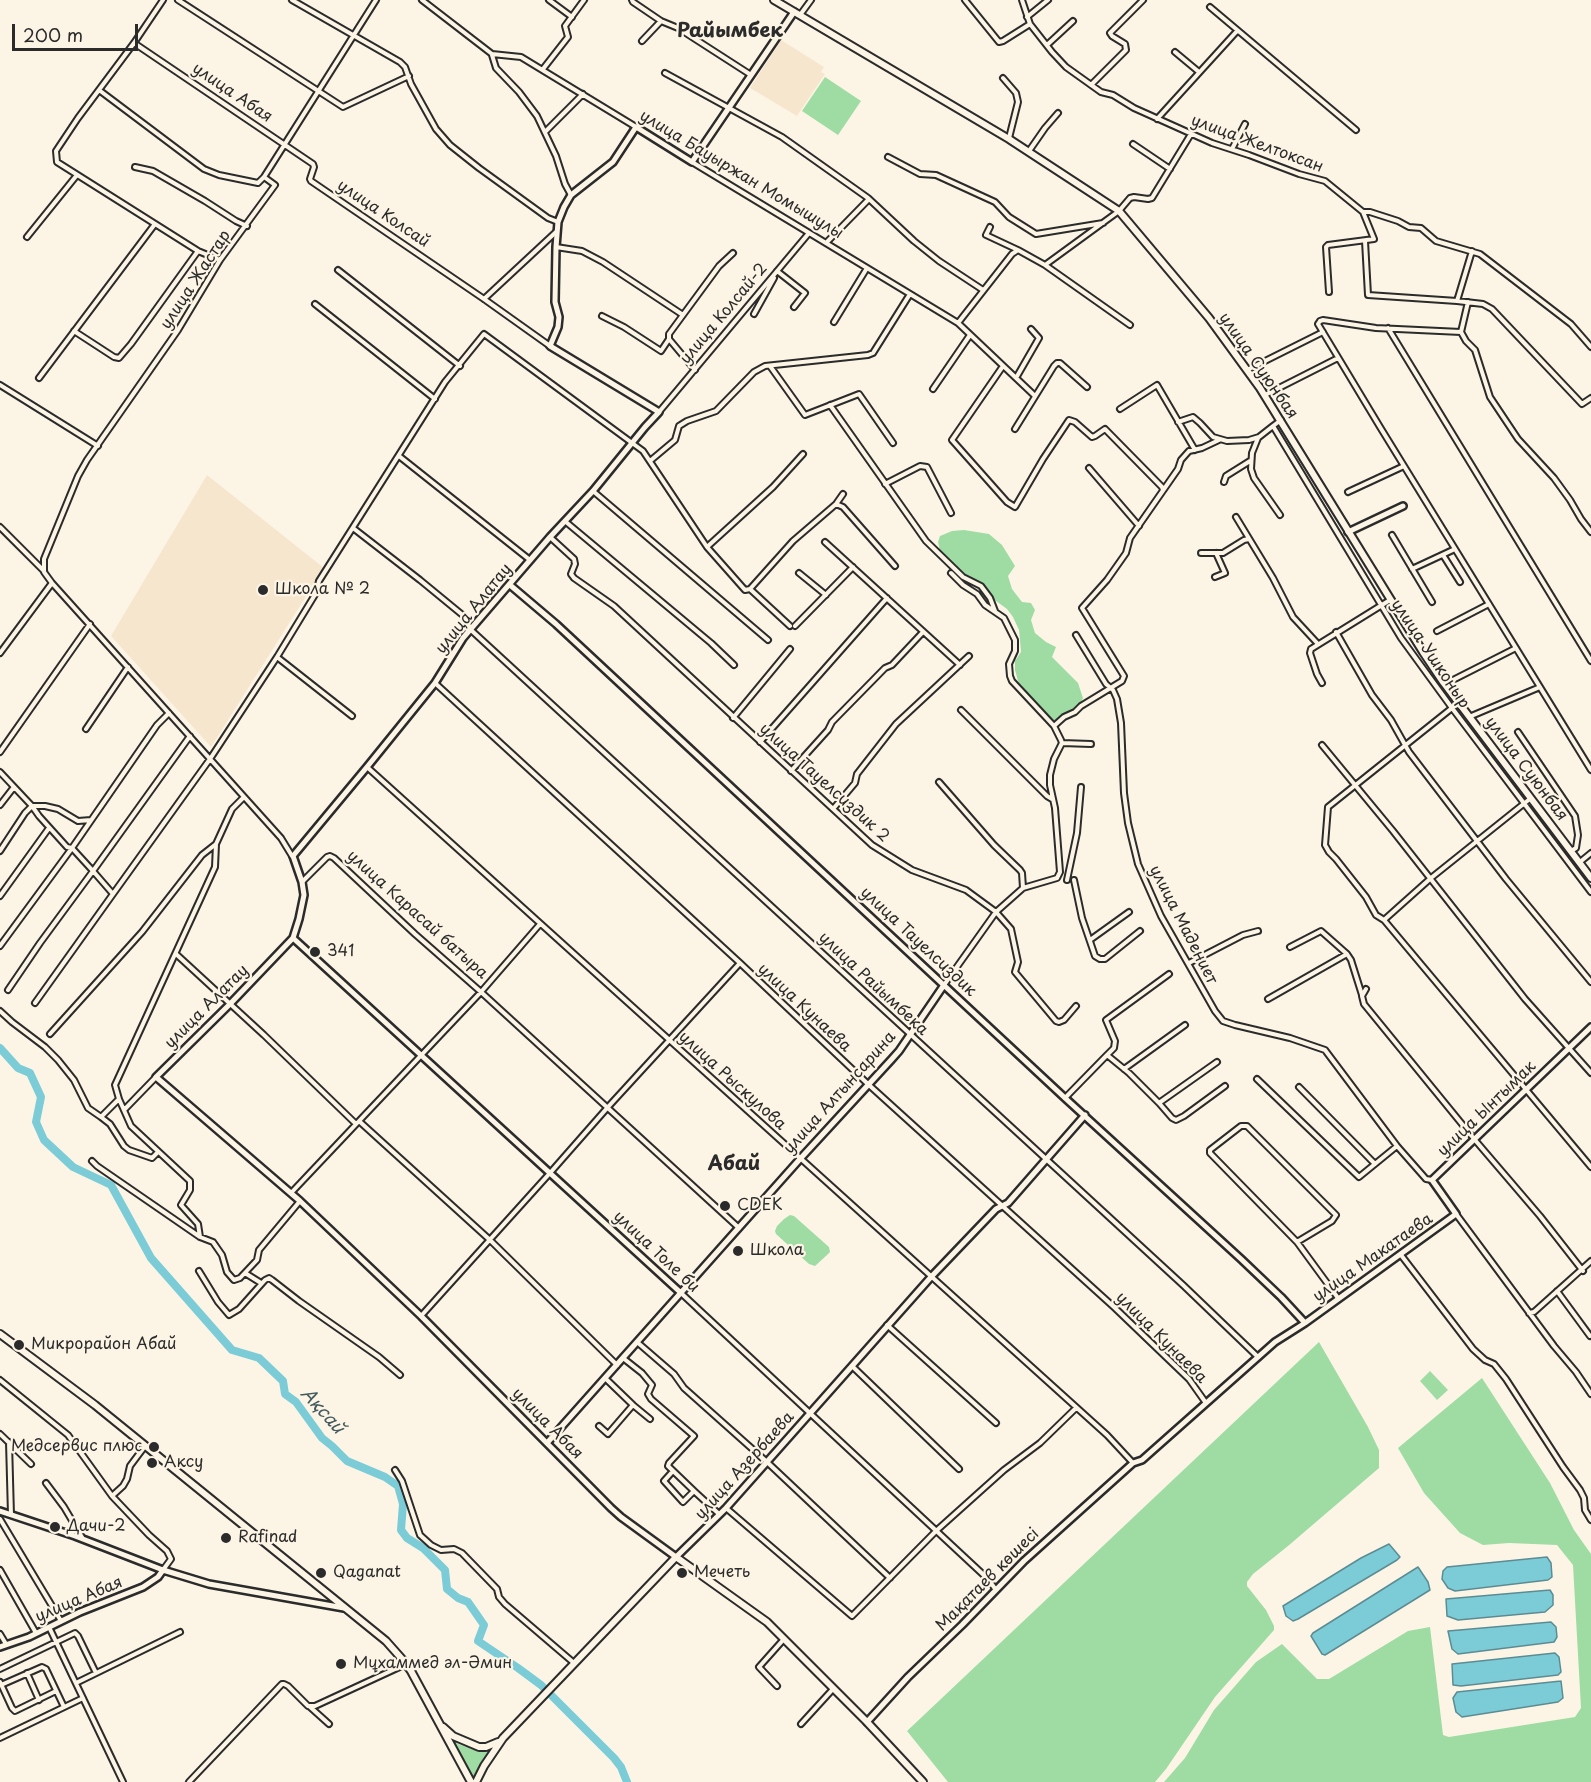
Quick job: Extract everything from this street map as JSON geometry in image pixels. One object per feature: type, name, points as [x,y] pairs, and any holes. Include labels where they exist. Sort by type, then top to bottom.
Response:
[{"type":"main road","name":"улица Суюнбая","points":[[774,0],[1029,151],[1119,211],[1209,318],[1265,395],[1445,685],[1591,878]]},
{"type":"main road","points":[[0,1334],[95,1405],[386,1641],[406,1664],[471,1782]]},
{"type":"main road","name":"улица Абая","points":[[676,1557],[766,1622],[834,1688],[923,1782]]},
{"type":"main road","name":"улица Азербаева","points":[[476,1782],[503,1738],[676,1557]]},
{"type":"main road","points":[[438,1723],[453,1736],[479,1747],[494,1744],[503,1738]]},
{"type":"street","points":[[163,0],[56,151],[57,162],[198,251],[220,260]]},
{"type":"street","points":[[178,0],[343,107],[409,76]]},
{"type":"street","points":[[292,0],[405,67],[436,129],[450,145],[548,218],[558,222]]},
{"type":"street","points":[[99,90],[204,169],[219,175],[256,183],[264,177],[376,0]]},
{"type":"street","points":[[422,0],[492,54],[496,68],[527,101],[537,116],[571,195]]},
{"type":"street","points":[[549,0],[572,17]]},
{"type":"street","points":[[543,69],[568,37],[565,26],[584,0]]},
{"type":"street","points":[[632,0],[661,21],[678,28],[751,75]]},
{"type":"street","points":[[692,162],[751,75],[796,14],[811,0]]},
{"type":"street","points":[[965,0],[999,42],[1030,24]]},
{"type":"street","name":"улица Желтоксан","points":[[1022,0],[1030,24],[1047,45],[1066,67],[1101,92],[1113,94],[1134,108],[1191,134],[1299,174],[1325,181],[1363,212],[1370,212],[1420,228],[1436,241],[1480,254],[1571,324],[1591,347]]},
{"type":"street","points":[[1027,17],[1048,0]]},
{"type":"street","points":[[1091,85],[1126,50],[1125,44],[1110,33],[1143,0]]},
{"type":"street","points":[[1210,7],[1356,130]]},
{"type":"street","points":[[642,41],[661,21]]},
{"type":"street","points":[[1047,45],[1073,21]]},
{"type":"street","points":[[1157,119],[1237,31]]},
{"type":"street","name":"улица Абая","points":[[134,43],[284,145]]},
{"type":"street","points":[[1175,52],[1199,72]]},
{"type":"street","name":"улица Бауыржан Момышулы","points":[[492,54],[521,57],[543,69],[958,323],[1035,396]]},
{"type":"street","points":[[665,73],[782,137],[869,199],[939,261],[983,290]]},
{"type":"street","points":[[1003,78],[1016,93],[1018,102],[1009,139]]},
{"type":"street","points":[[545,132],[583,94]]},
{"type":"street","points":[[1029,151],[1058,113]]},
{"type":"street","points":[[1232,149],[1245,124]]},
{"type":"street","points":[[550,346],[560,317],[555,302],[558,222],[571,195],[613,162],[636,127]]},
{"type":"street","points":[[1045,265],[1119,211],[1130,198],[1152,198],[1191,134]]},
{"type":"street","points":[[1133,144],[1170,169]]},
{"type":"street","name":"улица Колсай","points":[[284,145],[313,164],[311,181],[550,346],[659,412]]},
{"type":"street","points":[[888,157],[920,174],[936,175],[995,202],[1010,217],[1036,234],[1103,223]]},
{"type":"street","points":[[135,167],[153,171],[247,226]]},
{"type":"street","points":[[27,237],[77,176]]},
{"type":"street","name":"улица Жастар","points":[[45,572],[44,559],[78,476],[178,330],[220,260],[275,185],[264,177]]},
{"type":"street","points":[[826,243],[869,199]]},
{"type":"street","points":[[1329,292],[1327,246],[1372,240],[1374,237],[1363,212]]},
{"type":"street","points":[[39,378],[155,224]]},
{"type":"street","points":[[990,227],[986,235],[1045,265],[1130,325]]},
{"type":"street","points":[[484,299],[556,232]]},
{"type":"street","name":"улица Колсай-2","points":[[659,412],[809,233]]},
{"type":"street","points":[[1365,241],[1368,295],[1483,304],[1492,309],[1581,404],[1591,398]]},
{"type":"street","name":"улица Колсай-2","points":[[556,247],[582,251],[603,262],[683,315]]},
{"type":"street","points":[[958,323],[1012,254],[1018,250]]},
{"type":"street","points":[[74,331],[119,358],[198,251]]},
{"type":"street","points":[[1457,301],[1473,251]]},
{"type":"street","points":[[602,316],[661,351],[669,339],[669,334],[719,266],[733,253]]},
{"type":"street","points":[[834,322],[867,268]]},
{"type":"street","points":[[338,270],[460,366]]},
{"type":"street","points":[[754,314],[777,271],[805,293],[794,307]]},
{"type":"street","points":[[650,461],[675,440],[679,426],[716,411],[754,372],[765,366],[873,353],[910,294]]},
{"type":"street","points":[[1468,302],[1461,332],[1475,350],[1490,397],[1518,439],[1554,478],[1591,531]]},
{"type":"street","points":[[315,304],[435,399]]},
{"type":"street","points":[[1461,332],[1376,328],[1323,320],[1318,322],[1591,770]]},
{"type":"street","points":[[1388,328],[1591,661]]},
{"type":"street","points":[[1016,378],[1039,338],[1031,329]]},
{"type":"street","points":[[1247,370],[1323,332]]},
{"type":"street","points":[[35,1004],[210,759],[277,657],[316,592],[318,582],[435,399],[484,334],[643,451],[707,547],[745,590],[750,589],[793,626],[853,567]]},
{"type":"street","points":[[933,388],[970,335]]},
{"type":"street","points":[[669,339],[696,370]]},
{"type":"street","points":[[1265,395],[1338,358]]},
{"type":"street","points":[[1015,429],[1057,363],[1060,363],[1087,387]]},
{"type":"street","points":[[770,366],[805,415],[859,394],[893,443]]},
{"type":"street","points":[[1003,366],[952,440],[1007,502],[1015,507],[1069,420],[1092,436],[1105,429],[1163,490]]},
{"type":"street","points":[[0,385],[98,446]]},
{"type":"street","points":[[1120,409],[1157,385],[1195,450]]},
{"type":"street","points":[[830,405],[926,541],[963,577],[981,586],[990,598],[995,612]]},
{"type":"street","name":"улица Алатау","points":[[292,856],[435,683],[453,653],[471,630],[659,412]]},
{"type":"street","points":[[1178,422],[1193,417],[1219,440],[1235,442],[1259,437]]},
{"type":"street","points":[[1280,515],[1254,478],[1250,461],[1254,444],[1259,437],[1281,420]]},
{"type":"street","name":"улица Ушконыр","points":[[1273,426],[1401,638],[1591,892]]},
{"type":"street","points":[[1054,726],[1064,717],[1076,712],[1122,681],[1124,676],[1082,608],[1107,580],[1126,553],[1130,538],[1178,469],[1181,460],[1189,452],[1219,440]]},
{"type":"street","points":[[707,547],[773,487],[803,454]]},
{"type":"street","points":[[399,456],[531,560]]},
{"type":"street","points":[[1224,482],[1226,476],[1250,461]]},
{"type":"street","points":[[885,484],[920,466],[927,467],[951,513]]},
{"type":"street","points":[[1348,492],[1404,466]]},
{"type":"street","points":[[1089,468],[1139,526]]},
{"type":"street","points":[[593,491],[768,639]]},
{"type":"street","points":[[750,589],[793,541],[836,504],[843,495]]},
{"type":"street","points":[[836,504],[843,507],[895,566]]},
{"type":"street","points":[[1348,532],[1403,506]]},
{"type":"street","points":[[1236,517],[1273,578],[1293,617],[1318,644]]},
{"type":"street","points":[[566,522],[711,643],[734,665]]},
{"type":"street","points":[[0,527],[45,572],[52,583],[281,838],[292,856],[302,882]]},
{"type":"street","name":"улица Райымбека","points":[[353,528],[450,603],[465,617],[471,630],[1183,1285],[1258,1358]]},
{"type":"street","points":[[1392,536],[1432,602]]},
{"type":"street","name":"улица Тауелсиздик 2","points":[[550,537],[574,559],[575,564],[571,574],[574,578],[614,606],[872,845],[912,870],[966,890],[996,912],[1011,929],[1018,962],[1015,972],[1059,1022],[1064,1020],[1076,1006]]},
{"type":"street","points":[[1201,553],[1229,550],[1249,538]]},
{"type":"street","points":[[825,542],[960,665]]},
{"type":"street","points":[[1412,569],[1455,549]]},
{"type":"street","points":[[1215,577],[1225,573],[1216,553]]},
{"type":"street","points":[[1443,555],[1460,582]]},
{"type":"street","points":[[799,573],[826,595]]},
{"type":"street","points":[[951,573],[977,594],[985,605],[1004,618],[1015,640],[1015,651],[1008,672],[1012,681],[1054,726],[1062,743]]},
{"type":"street","points":[[0,653],[52,583]]},
{"type":"street","name":"улица Тауелсиздик","points":[[510,585],[556,624],[1241,1259],[1305,1323]]},
{"type":"street","points":[[760,742],[887,598]]},
{"type":"street","points":[[1322,683],[1317,674],[1311,649],[1391,600]]},
{"type":"street","points":[[1437,631],[1489,604]]},
{"type":"street","points":[[0,752],[90,624]]},
{"type":"street","points":[[791,771],[828,730],[832,722],[923,632]]},
{"type":"street","points":[[1336,632],[1372,695],[1391,720],[1408,752],[1591,982]]},
{"type":"street","name":"улица Мадениет","points":[[1076,635],[1106,684],[1118,699],[1124,793],[1130,834],[1138,864],[1161,916],[1215,1011],[1223,1021],[1235,1026],[1290,1038],[1325,1050],[1397,1146]]},
{"type":"street","points":[[1445,685],[1516,648]]},
{"type":"street","points":[[734,718],[790,649]]},
{"type":"street","points":[[833,809],[855,783],[857,774],[896,724],[969,656]]},
{"type":"street","points":[[277,657],[352,716]]},
{"type":"street","points":[[86,729],[128,668]]},
{"type":"street","name":"улица Кунаева","points":[[435,683],[740,963],[869,1085],[1115,1308],[1189,1379],[1206,1403]]},
{"type":"street","points":[[1469,717],[1540,687]]},
{"type":"street","points":[[1452,708],[1328,807],[1325,845],[1366,897],[1376,915],[1384,920],[1591,1167]]},
{"type":"street","points":[[961,710],[1047,796],[1053,799]]},
{"type":"street","points":[[0,946],[92,820],[157,724],[169,713]]},
{"type":"street","points":[[1518,732],[1575,816],[1578,835],[1576,848],[1571,851]]},
{"type":"street","points":[[8,990],[190,736]]},
{"type":"street","points":[[939,782],[994,845],[1020,870],[1023,888],[1057,879],[1060,872],[1050,775],[1054,759],[1062,743]]},
{"type":"street","points":[[1062,743],[1091,744]]},
{"type":"street","points":[[1322,745],[1526,999],[1591,1073]]},
{"type":"street","name":"улица Рыскулова","points":[[367,767],[1107,1435],[1133,1463]]},
{"type":"street","points":[[0,772],[49,828],[67,847],[72,848],[113,894]]},
{"type":"street","points":[[0,805],[14,787]]},
{"type":"street","points":[[1067,880],[1077,833],[1081,787]]},
{"type":"street","points":[[200,1237],[198,1224],[181,1204],[190,1190],[190,1181],[131,1126],[115,1085],[215,867],[216,844],[232,809],[244,796]]},
{"type":"street","points":[[1384,920],[1476,840],[1531,797]]},
{"type":"street","points":[[0,851],[32,806],[58,809],[78,821],[92,820]]},
{"type":"street","points":[[0,896],[49,828]]},
{"type":"street","points":[[50,1034],[142,932],[202,855],[216,844]]},
{"type":"street","points":[[1580,862],[1591,853]]},
{"type":"street","name":"улица Карасай батыра","points":[[302,882],[327,857],[334,858],[739,1228]]},
{"type":"street","points":[[1074,880],[1082,918],[1095,957],[1105,959],[1140,931]]},
{"type":"street","name":"улица Алатау","points":[[124,1110],[293,938],[300,919],[304,895],[302,882]]},
{"type":"street","name":"улица Алтынсарина","points":[[547,1443],[800,1159],[900,1051],[996,912],[1023,888]]},
{"type":"street","points":[[1090,940],[1129,912]]},
{"type":"street","points":[[291,1193],[481,992],[540,924]]},
{"type":"street","points":[[1290,947],[1321,931],[1347,954],[1360,986],[1364,1004],[1582,1270]]},
{"type":"street","points":[[1189,963],[1244,935],[1258,932]]},
{"type":"street","name":"улица Толе би","points":[[293,938],[681,1293],[996,1590]]},
{"type":"street","points":[[176,954],[357,1123],[490,1240],[617,1365]]},
{"type":"street","points":[[1268,999],[1347,954]]},
{"type":"street","points":[[421,1316],[740,963]]},
{"type":"street","points":[[1065,1098],[1114,1048],[1115,1041],[1106,1020],[1169,974]]},
{"type":"street","points":[[1362,996],[1366,989]]},
{"type":"street","points":[[0,1011],[58,1060],[74,1080],[88,1108],[110,1124],[124,1146],[152,1158],[159,1152]]},
{"type":"street","points":[[1124,1069],[1185,1025]]},
{"type":"street","name":"улица Ынтымак","points":[[1456,1214],[1432,1180],[1591,1028]]},
{"type":"street","points":[[1107,1055],[1176,1120],[1225,1086]]},
{"type":"street","points":[[1159,1103],[1217,1062]]},
{"type":"street","name":"улица Абая","points":[[156,1077],[300,1201],[421,1316],[621,1517],[676,1557]]},
{"type":"street","points":[[1257,1079],[1359,1178],[1397,1146],[1426,1179],[1432,1180]]},
{"type":"street","points":[[1299,1087],[1375,1164]]},
{"type":"street","points":[[100,1117],[119,1099]]},
{"type":"street","name":"улица Азербаева","points":[[676,1557],[720,1515],[931,1276],[996,1209],[1008,1203],[1084,1115]]},
{"type":"street","points":[[1297,1242],[1332,1221],[1336,1215],[1247,1126],[1241,1126],[1210,1149],[1210,1153],[1297,1242],[1338,1298]]},
{"type":"street","points":[[92,1161],[200,1237],[213,1242],[222,1255],[225,1268],[231,1278],[237,1280],[257,1260],[259,1250],[300,1201]]},
{"type":"street","points":[[1456,1214],[1591,1394]]},
{"type":"street","name":"улица Макатаева","points":[[1206,1403],[1275,1342],[1305,1323],[1456,1214]]},
{"type":"street","points":[[1401,1255],[1473,1350],[1494,1364],[1506,1379],[1580,1490],[1586,1512],[1591,1520]]},
{"type":"street","points":[[1529,1313],[1534,1312],[1591,1261]]},
{"type":"street","points":[[199,1271],[229,1315],[239,1309],[261,1283],[268,1278],[272,1280],[379,1357],[400,1375]]},
{"type":"street","points":[[245,1273],[261,1283]]},
{"type":"street","points":[[1557,1291],[1590,1336]]},
{"type":"street","points":[[887,1325],[996,1423]]},
{"type":"street","points":[[637,1342],[674,1374],[684,1388],[767,1462],[890,1578]]},
{"type":"street","points":[[623,1358],[642,1372],[652,1385],[648,1394],[651,1399],[694,1436],[668,1466],[720,1515]]},
{"type":"street","points":[[852,1366],[959,1469]]},
{"type":"street","points":[[605,1378],[650,1419]]},
{"type":"street","points":[[0,1380],[68,1435],[112,1496],[167,1551],[171,1559],[163,1570]]},
{"type":"street","name":"Мақатаев көшесі","points":[[867,1722],[908,1677],[1024,1561],[1133,1463],[1142,1460],[1206,1403]]},
{"type":"street","points":[[599,1426],[608,1434],[633,1405]]},
{"type":"street","points":[[726,1508],[852,1616],[936,1531],[1004,1470],[1040,1443],[1076,1408]]},
{"type":"street","points":[[0,1434],[32,1464]]},
{"type":"street","points":[[9,1442],[11,1515]]},
{"type":"street","points":[[112,1496],[123,1486],[130,1466],[145,1446]]},
{"type":"street","points":[[395,1470],[402,1481],[420,1535],[441,1550],[454,1549],[462,1553],[497,1589],[499,1597],[505,1604],[574,1663]]},
{"type":"street","points":[[673,1471],[664,1481],[683,1502],[694,1491]]},
{"type":"street","points":[[46,1484],[64,1506],[84,1540]]},
{"type":"street","points":[[0,1512],[209,1584],[344,1608]]},
{"type":"street","points":[[0,1519],[61,1621]]},
{"type":"street","points":[[0,1570],[36,1633]]},
{"type":"street","name":"улица Абая","points":[[3,1646],[143,1587],[158,1577],[163,1570]]},
{"type":"street","points":[[49,1627],[123,1782]]},
{"type":"street","points":[[76,1683],[180,1632]]},
{"type":"street","points":[[0,1669],[74,1633],[77,1634],[96,1673]]},
{"type":"street","points":[[0,1634],[3,1646]]},
{"type":"street","points":[[777,1686],[759,1667],[784,1639]]},
{"type":"street","points":[[308,1706],[315,1707],[406,1664]]},
{"type":"street","points":[[56,1691],[15,1711],[1,1684],[39,1667],[44,1667],[56,1691],[64,1707]]},
{"type":"street","points":[[27,1673],[39,1700]]},
{"type":"street","points":[[189,1782],[282,1684],[288,1686],[329,1724]]},
{"type":"street","points":[[801,1724],[834,1688]]},
{"type":"street","points":[[0,1738],[83,1698]]},
{"type":"shaded area","points":[[781,40],[824,67],[821,72],[825,74],[797,116],[750,88]]},
{"type":"shaded area","points":[[207,475],[324,568],[211,747],[111,636]]},
{"type":"green space","points":[[825,77],[861,101],[838,135],[802,111]]},
{"type":"green space","points":[[964,530],[989,534],[1002,545],[1015,566],[1008,576],[1012,589],[1022,602],[1031,603],[1035,610],[1031,620],[1035,633],[1056,647],[1052,657],[1078,683],[1083,698],[1080,704],[1054,723],[1018,681],[1015,661],[1021,652],[1019,630],[1013,617],[977,581],[963,574],[940,551],[938,542],[940,536],[952,531]]},
{"type":"green space","points":[[790,1215],[829,1247],[830,1252],[815,1266],[809,1264],[776,1234],[777,1226]]},
{"type":"green space","points":[[1319,1342],[1379,1450],[1379,1468],[1253,1574],[1247,1582],[1247,1586],[1266,1610],[1274,1630],[1215,1697],[1166,1769],[1155,1782],[948,1782],[907,1731]]},
{"type":"green space","points":[[1430,1371],[1448,1390],[1437,1400],[1420,1381]]},
{"type":"green space","points":[[1482,1378],[1550,1483],[1574,1530],[1591,1554],[1591,1782],[1164,1782],[1185,1758],[1214,1710],[1256,1662],[1282,1644],[1317,1679],[1329,1679],[1408,1631],[1430,1627],[1443,1735],[1449,1737],[1575,1717],[1581,1708],[1573,1565],[1557,1545],[1509,1543],[1483,1545],[1460,1533],[1424,1493],[1398,1448]]},
{"type":"green space","points":[[447,1735],[458,1744],[480,1752],[495,1747],[484,1760],[473,1780]]},
{"type":"water","points":[[1389,1544],[1400,1557],[1397,1560],[1298,1619],[1293,1621],[1286,1616],[1283,1606],[1361,1558]]},
{"type":"water","points":[[1547,1557],[1551,1563],[1552,1577],[1548,1580],[1455,1591],[1448,1588],[1442,1579],[1443,1571],[1447,1567]]},
{"type":"water","points":[[1418,1567],[1428,1582],[1430,1590],[1325,1655],[1322,1654],[1311,1636],[1313,1633]]},
{"type":"water","points":[[1550,1590],[1553,1595],[1553,1605],[1545,1612],[1458,1620],[1447,1616],[1446,1599]]},
{"type":"water","points":[[1551,1622],[1556,1627],[1557,1637],[1554,1642],[1458,1654],[1452,1649],[1448,1631]]},
{"type":"water","points":[[1555,1653],[1559,1657],[1561,1672],[1558,1675],[1453,1685],[1452,1664]]},
{"type":"water","points":[[1561,1681],[1563,1698],[1558,1702],[1462,1717],[1456,1712],[1453,1698],[1457,1692]]},
{"type":"waterway","name":"Ақсай","points":[[0,1048],[18,1068],[30,1073],[41,1097],[36,1122],[44,1140],[73,1167],[111,1185],[151,1258],[232,1350],[259,1358],[283,1381],[285,1394],[296,1402],[322,1438],[347,1461],[385,1477],[398,1486],[403,1504],[401,1530],[407,1538],[423,1548],[445,1570],[447,1589],[458,1598],[468,1602],[484,1625],[478,1641],[541,1685],[614,1758],[621,1767],[627,1782]]},
{"type":"place","name":"Школа № 2","points":[[263,590]]},
{"type":"place","name":"341","points":[[315,952]]},
{"type":"place","name":"CDEK","points":[[725,1206]]},
{"type":"place","name":"Школа","points":[[738,1251]]},
{"type":"place","name":"Микрорайон Абай","points":[[19,1345]]},
{"type":"place","name":"Медсервис плюс","points":[[154,1447]]},
{"type":"place","name":"Аксу","points":[[152,1463]]},
{"type":"place","name":"Дачи-2","points":[[55,1527]]},
{"type":"place","name":"Rafinad","points":[[226,1538]]},
{"type":"place","name":"Qaganat","points":[[321,1573]]},
{"type":"place","name":"Мечеть","points":[[682,1573]]},
{"type":"place","name":"Мұхаммед әл-Әмин","points":[[341,1664]]},
{"type":"district","name":"Райымбек","points":[[730,31]]},
{"type":"district","name":"Абай","points":[[734,1164]]}]
